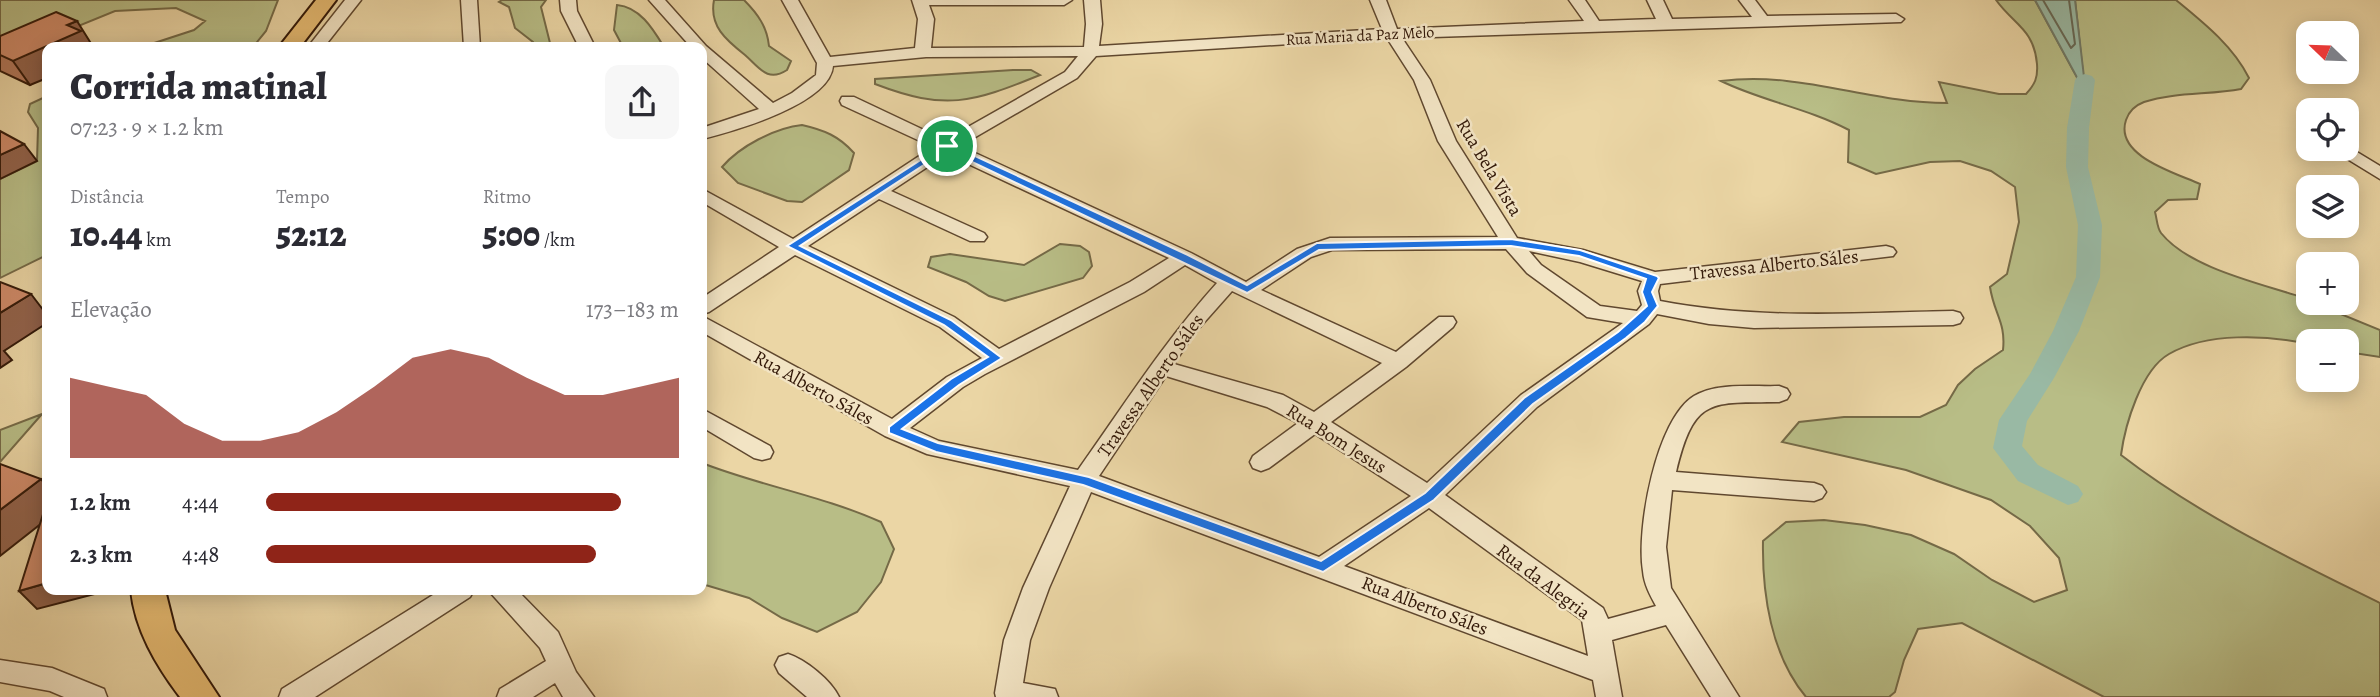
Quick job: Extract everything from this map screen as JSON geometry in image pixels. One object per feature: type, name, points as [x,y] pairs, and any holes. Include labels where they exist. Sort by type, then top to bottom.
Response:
[{"type":"main road","points":[[293,42],[326,0]]},
{"type":"main road","points":[[149,595],[158,632],[183,675],[201,697]]},
{"type":"street","points":[[320,42],[353,0]]},
{"type":"street","points":[[469,0],[472,42]]},
{"type":"street","points":[[568,0],[569,12],[584,42]]},
{"type":"street","points":[[657,0],[694,42]]},
{"type":"street","points":[[707,132],[800,95],[824,69],[790,0]]},
{"type":"street","points":[[923,52],[926,19],[921,0],[1065,0]]},
{"type":"street","points":[[707,304],[947,146],[1071,75],[1091,51],[1094,24],[1092,0]]},
{"type":"street","name":"Rua Bela Vista","points":[[1378,0],[1391,33],[1422,80],[1447,141],[1511,243],[1534,269],[1586,307],[1614,316],[1647,313],[1777,322],[1953,317]]},
{"type":"street","points":[[1577,0],[1594,25]]},
{"type":"street","points":[[1655,0],[1666,23]]},
{"type":"street","points":[[1746,0],[1762,20]]},
{"type":"street","name":"Rua Maria da Paz Melo","points":[[824,69],[863,56],[923,52],[1091,51],[1391,33],[1762,20],[1896,19]]},
{"type":"street","points":[[707,55],[769,109]]},
{"type":"street","points":[[848,100],[1184,257],[1329,332],[1398,362]]},
{"type":"street","points":[[2359,161],[2380,174]]},
{"type":"street","points":[[877,191],[977,237]]},
{"type":"street","points":[[707,197],[792,246],[947,322],[997,358]]},
{"type":"street","name":"Travessa Alberto Sáles","points":[[1005,695],[1017,640],[1031,601],[1084,480],[1186,330],[1238,285],[1317,247],[1511,243],[1580,253],[1654,278],[1886,252]]},
{"type":"street","points":[[893,430],[955,382],[1137,287],[1184,257]]},
{"type":"street","points":[[1323,567],[1429,496],[1529,401],[1647,313],[1648,284],[1654,278]]},
{"type":"street","points":[[1261,463],[1398,362],[1446,322]]},
{"type":"street","name":"Rua Alberto Sáles","points":[[707,326],[893,430],[936,447],[1084,480],[1323,567],[1606,685]]},
{"type":"street","name":"Rua Bom Jesus","points":[[1159,367],[1275,401],[1429,496]]},
{"type":"street","points":[[1726,697],[1658,586],[1653,541],[1661,479],[1689,413],[1701,402],[1712,398],[1779,394]]},
{"type":"street","points":[[707,420],[762,452]]},
{"type":"street","points":[[1661,479],[1814,492]]},
{"type":"street","name":"Rua da Alegria","points":[[1429,496],[1594,615],[1606,685]]},
{"type":"street","points":[[292,697],[453,595]]},
{"type":"street","points":[[506,595],[549,640],[565,680],[581,697]]},
{"type":"street","points":[[1597,633],[1674,612]]},
{"type":"street","points":[[788,665],[826,697]]},
{"type":"street","points":[[510,697],[559,667]]},
{"type":"street","points":[[0,671],[52,680],[94,697]]},
{"type":"street","points":[[1005,695],[1045,697]]},
{"type":"green space","points":[[0,0],[278,0],[266,31],[257,42],[157,42],[194,30],[205,21],[176,8],[115,11],[0,58]]},
{"type":"green space","points":[[546,0],[541,7],[550,42],[533,42],[515,28],[509,7],[499,2]]},
{"type":"green space","points":[[714,0],[744,0],[761,21],[769,46],[791,61],[787,70],[774,75],[764,72],[731,44],[717,25]]},
{"type":"green space","points":[[1996,0],[2035,0],[2085,92],[2075,0],[2176,0],[2226,45],[2249,78],[2241,89],[2156,99],[2138,105],[2129,114],[2125,133],[2129,144],[2138,153],[2163,168],[2200,184],[2197,199],[2168,200],[2155,212],[2160,231],[2173,245],[2207,265],[2296,295],[2296,315],[2343,315],[2380,330],[2380,357],[2359,354],[2359,329],[2296,329],[2296,342],[2237,337],[2184,347],[2169,354],[2150,372],[2136,399],[2121,455],[2214,517],[2380,603],[2380,697],[2104,697],[1962,623],[1918,629],[1904,660],[1895,692],[1889,697],[1806,697],[1784,662],[1767,603],[1763,541],[1786,522],[1824,520],[1911,535],[1954,554],[1992,580],[2034,602],[2067,590],[2059,558],[2030,526],[1991,500],[1906,470],[1782,442],[1799,422],[1844,417],[1920,417],[1946,405],[1958,385],[1975,369],[2003,350],[2003,332],[1990,287],[2007,274],[2019,222],[2015,187],[1991,171],[1960,161],[1930,162],[1876,174],[1848,162],[1849,130],[1721,81],[1779,80],[1918,102],[1947,103],[1939,82],[1999,94],[2026,94],[2036,77],[2035,52],[2022,28]]},
{"type":"green space","points":[[617,5],[639,14],[661,42],[620,42],[614,30]]},
{"type":"green space","points":[[1031,70],[1040,75],[995,92],[958,100],[921,98],[875,84],[875,79]]},
{"type":"green space","points":[[42,98],[42,257],[0,278],[0,179],[37,161],[38,128],[28,112],[30,104]]},
{"type":"green space","points":[[802,125],[831,134],[854,153],[849,170],[802,202],[787,201],[738,183],[722,167],[738,152],[759,139]]},
{"type":"green space","points":[[1060,244],[1080,246],[1089,252],[1092,266],[1083,278],[1005,301],[928,267],[931,257],[950,254],[1024,265]]},
{"type":"green space","points":[[42,414],[0,462],[0,430]]},
{"type":"green space","points":[[707,465],[837,505],[881,522],[894,549],[881,582],[857,612],[817,632],[782,618],[749,598],[707,585]]},
{"type":"water","points":[[2035,0],[2075,0],[2086,94]]},
{"type":"building","points":[[56,12],[77,21],[67,25],[81,31],[56,42],[42,42],[42,48],[13,61],[0,55],[0,36]]},
{"type":"building","points":[[0,131],[24,144],[0,155]]},
{"type":"building","points":[[0,282],[31,294],[0,313]]},
{"type":"building","points":[[0,464],[41,479],[0,510]]},
{"type":"building","points":[[42,517],[42,584],[19,591]]},
{"type":"waterway","points":[[2068,494],[2028,473],[2007,448],[2013,420],[2041,378],[2066,331],[2088,277],[2090,225],[2077,167],[2078,128],[2085,80]]},
{"type":"route","points":[[947,146],[1184,257],[1247,290],[1304,253],[1330,244],[1511,243],[1580,253],[1654,278],[1648,284],[1647,292],[1652,306],[1642,319],[1622,335],[1529,401],[1429,496],[1323,567],[1084,480],[936,447],[893,430],[955,382],[997,358],[947,322],[792,246],[947,146]]}]
